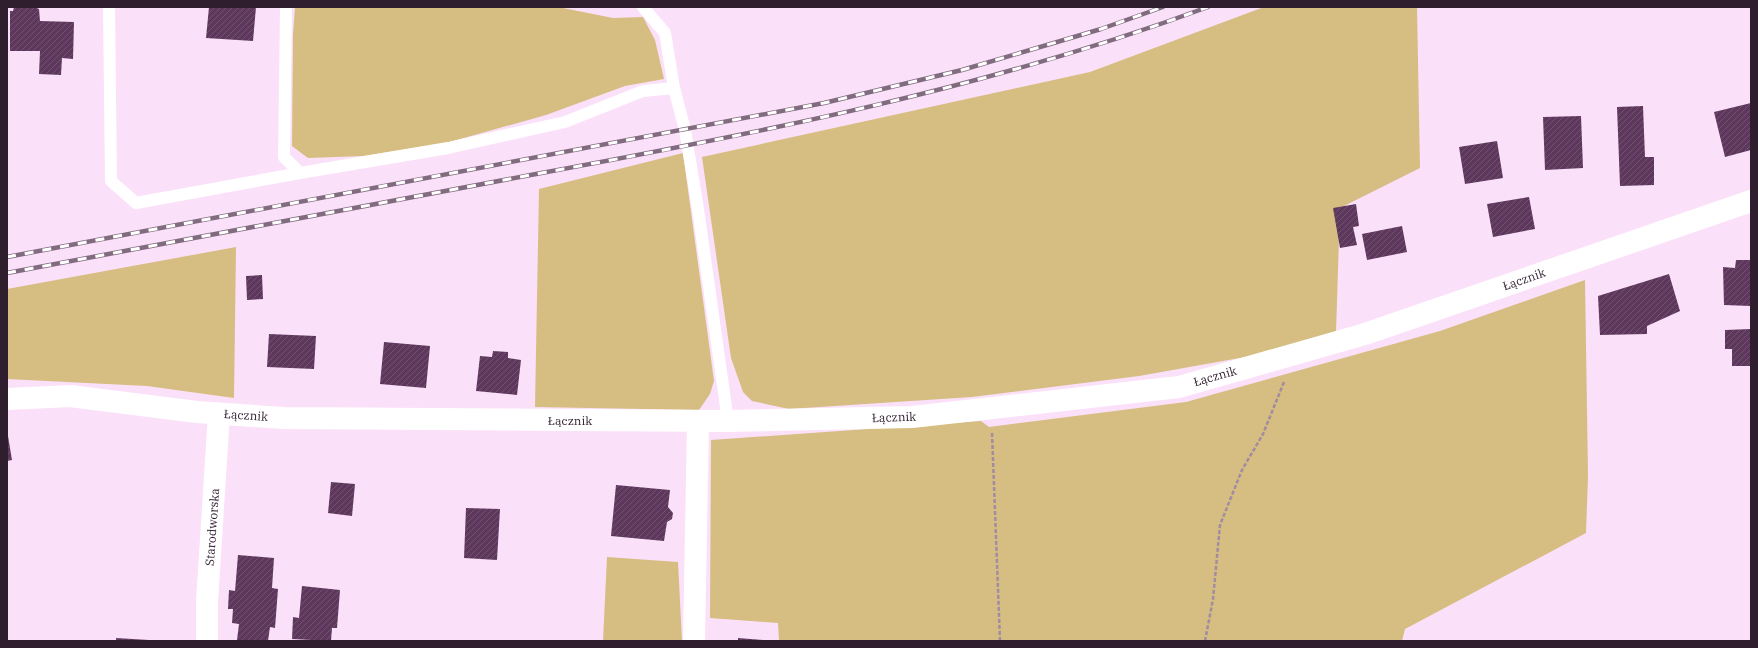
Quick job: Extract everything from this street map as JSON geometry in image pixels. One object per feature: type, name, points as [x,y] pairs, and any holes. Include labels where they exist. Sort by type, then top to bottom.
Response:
[{"type":"street","name":"Łącznik","points":[[7,398],[70,396],[219,414],[282,418],[728,421],[912,417],[1179,387],[1365,334],[1751,201]]},
{"type":"street","name":"Starodworska","points":[[207,641],[207,601],[219,414]]},
{"type":"street","points":[[694,641],[698,421]]},
{"type":"lane","points":[[109,7],[111,181],[136,202],[448,148],[558,124],[643,91],[674,88]]},
{"type":"lane","points":[[286,7],[284,157],[300,173]]},
{"type":"lane","points":[[643,7],[665,33],[674,88],[685,130],[698,209],[728,421]]},
{"type":"path","points":[[1205,641],[1213,598],[1220,525],[1242,470],[1263,434],[1284,381],[1286,356]]},
{"type":"path","points":[[991,408],[1000,641]]},
{"type":"shaded area","points":[[295,7],[567,7],[563,8],[613,18],[643,17],[655,40],[664,79],[625,86],[546,115],[446,143],[363,156],[308,158],[292,146],[293,35]]},
{"type":"shaded area","points":[[1264,7],[1417,7],[1420,168],[1340,208],[1336,332],[1251,356],[1139,376],[972,397],[789,409],[752,401],[743,392],[731,358],[702,157],[1090,72]]},
{"type":"shaded area","points":[[683,153],[714,381],[710,394],[699,410],[535,407],[539,189]]},
{"type":"shaded area","points":[[236,247],[234,398],[147,386],[7,379],[7,289]]},
{"type":"shaded area","points":[[1585,280],[1588,476],[1586,533],[1405,629],[1402,641],[779,641],[778,623],[710,618],[711,440],[981,421],[989,427],[1186,402],[1440,331]]},
{"type":"shaded area","points":[[607,557],[678,562],[682,641],[603,641]]},
{"type":"building","points":[[14,7],[34,7],[39,9],[40,21],[74,22],[73,59],[62,58],[61,75],[39,74],[40,51],[10,51],[10,11],[13,11]]},
{"type":"building","points":[[209,7],[256,7],[253,41],[206,38]]},
{"type":"building","points":[[1751,103],[1751,150],[1725,157],[1714,112]]},
{"type":"building","points":[[1643,106],[1645,157],[1654,157],[1654,185],[1620,186],[1617,107]]},
{"type":"building","points":[[1581,116],[1583,168],[1545,170],[1543,117]]},
{"type":"building","points":[[1497,141],[1503,178],[1465,184],[1459,147]]},
{"type":"building","points":[[1529,197],[1535,229],[1493,237],[1487,204]]},
{"type":"building","points":[[1356,204],[1359,226],[1353,227],[1357,245],[1340,248],[1333,208]]},
{"type":"building","points":[[1402,226],[1407,252],[1367,260],[1362,234]]},
{"type":"building","points":[[1736,260],[1751,260],[1751,306],[1724,305],[1723,267],[1735,268]]},
{"type":"building","points":[[1669,274],[1680,311],[1647,326],[1647,334],[1600,335],[1598,296]]},
{"type":"building","points":[[262,275],[263,299],[247,300],[246,276]]},
{"type":"building","points":[[1751,329],[1751,366],[1732,366],[1732,349],[1725,349],[1725,330]]},
{"type":"building","points":[[269,334],[316,336],[314,369],[267,367]]},
{"type":"building","points":[[384,342],[430,346],[426,388],[380,384]]},
{"type":"building","points":[[493,351],[508,352],[508,358],[521,360],[517,395],[476,391],[480,356],[492,357]]},
{"type":"building","points":[[7,430],[12,460],[7,461]]},
{"type":"building","points":[[331,482],[355,484],[352,516],[328,513]]},
{"type":"building","points":[[616,485],[670,490],[668,507],[673,513],[672,519],[667,522],[664,541],[611,536]]},
{"type":"building","points":[[466,508],[500,509],[497,560],[464,558]]},
{"type":"building","points":[[238,555],[274,558],[272,588],[278,589],[275,628],[270,627],[268,641],[237,640],[239,624],[232,623],[233,609],[228,609],[229,590],[235,591]]},
{"type":"building","points":[[302,586],[340,590],[337,628],[332,628],[331,641],[292,639],[293,617],[299,618]]},
{"type":"building","points":[[116,638],[149,640],[149,641],[116,641]]},
{"type":"building","points":[[738,638],[763,640],[763,641],[738,641]]},
{"type":"railway","points":[[7,257],[824,103],[962,70],[1101,29],[1163,7]]},
{"type":"railway","points":[[7,273],[707,142],[792,124],[960,84],[1043,61],[1126,36],[1208,7]]}]
